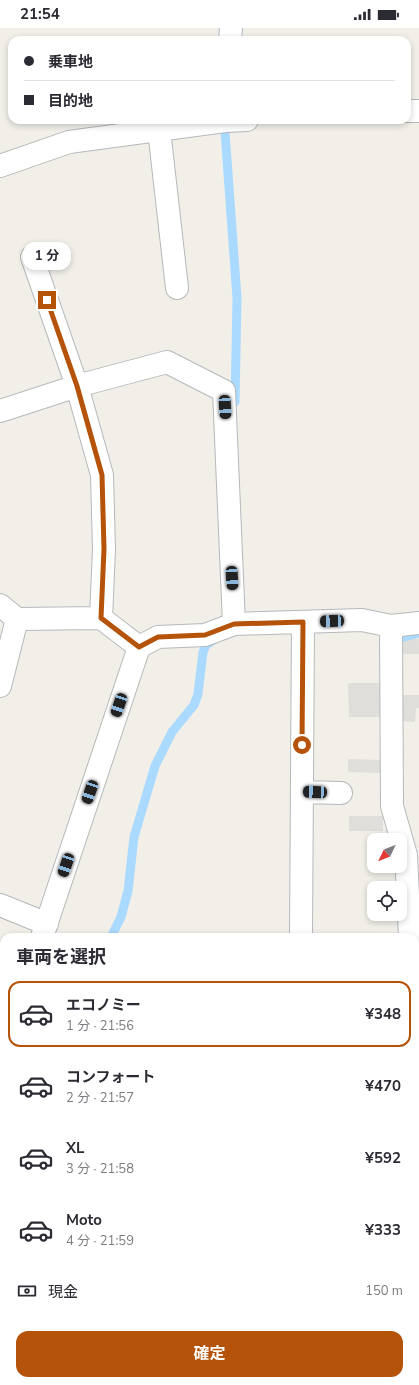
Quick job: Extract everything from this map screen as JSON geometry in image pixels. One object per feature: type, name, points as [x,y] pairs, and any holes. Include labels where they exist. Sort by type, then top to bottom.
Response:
[{"type":"street","points":[[0,166],[69,142],[203,124]]},
{"type":"street","points":[[159,130],[177,288]]},
{"type":"street","points":[[32,257],[77,386],[102,475],[104,549],[101,618]]},
{"type":"street","points":[[0,411],[77,386],[167,362],[224,391],[234,624]]},
{"type":"street","points":[[0,605],[17,619],[101,618],[139,647]]},
{"type":"street","points":[[0,686],[17,619]]},
{"type":"street","points":[[0,905],[44,930],[139,647],[158,637],[205,635],[234,624],[362,620],[391,626],[419,623]]},
{"type":"street","points":[[301,933],[303,622]]},
{"type":"street","points":[[391,626],[392,806],[406,855],[410,933]]},
{"type":"street","points":[[302,792],[341,793]]},
{"type":"shaded area","points":[[402,639],[419,639],[419,654],[402,654]]},
{"type":"shaded area","points":[[348,683],[380,683],[380,717],[349,717]]},
{"type":"shaded area","points":[[402,695],[419,695],[419,708],[416,708],[415,722],[401,721]]},
{"type":"shaded area","points":[[348,759],[381,760],[381,773],[348,772]]},
{"type":"shaded area","points":[[349,816],[383,816],[383,831],[349,831]]},
{"type":"waterway","points":[[225,132],[237,298],[235,402]]},
{"type":"waterway","points":[[404,637],[419,633]]},
{"type":"waterway","points":[[113,933],[121,917],[128,891],[134,837],[155,766],[172,732],[194,705],[198,694],[203,652],[206,645],[215,639]]},
{"type":"route","points":[[47,300],[77,386],[102,475],[104,549],[101,618],[139,647],[158,637],[205,635],[234,624],[303,622],[302,745]]}]
